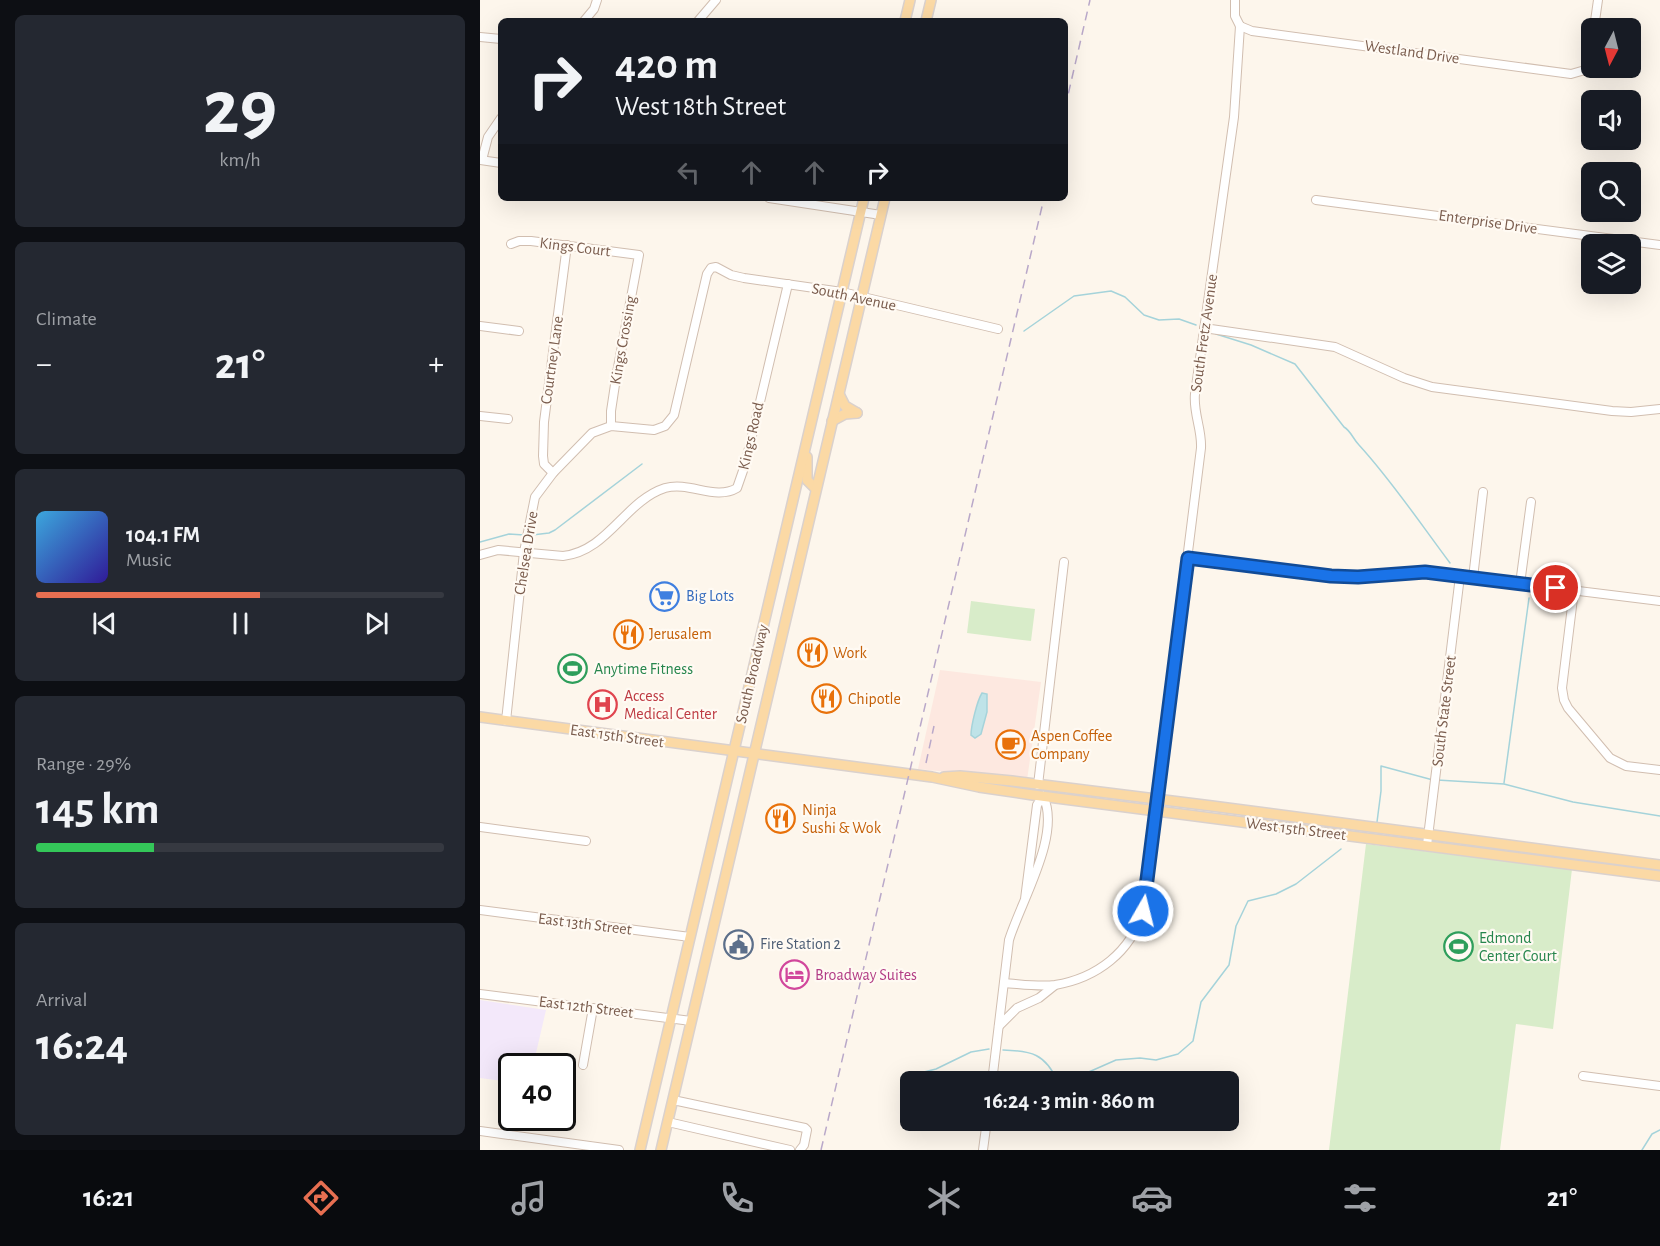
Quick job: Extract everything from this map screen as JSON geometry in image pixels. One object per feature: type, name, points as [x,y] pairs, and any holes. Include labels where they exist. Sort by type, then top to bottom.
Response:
[{"type":"main road","points":[[906,18],[910,0]]},
{"type":"main road","points":[[927,18],[931,0]]},
{"type":"main road","name":"South Broadway","points":[[640,1150],[863,201]]},
{"type":"main road","name":"South Broadway","points":[[661,1150],[884,201]]},
{"type":"main road","points":[[832,421],[845,414],[857,413],[842,403],[838,393]]},
{"type":"main road","points":[[807,443],[807,480],[816,489]]},
{"type":"main road","name":"East 15th Street","points":[[480,717],[754,754]]},
{"type":"main road","name":"West 15th Street","points":[[754,754],[932,777],[1043,796],[1660,876]]},
{"type":"main road","name":"West 15th Street","points":[[932,777],[960,776],[1038,785],[1429,833],[1660,865]]},
{"type":"main road","points":[[1038,785],[1043,796]]},
{"type":"main road","points":[[690,937],[710,941]]},
{"type":"street","points":[[586,18],[594,9],[597,0]]},
{"type":"street","points":[[702,18],[717,0]]},
{"type":"street","name":"South Fretz Avenue","points":[[1004,983],[1055,985],[1093,973],[1123,950],[1133,936],[1143,911],[1201,448],[1201,433],[1194,404],[1234,117],[1240,26],[1234,16],[1236,0]]},
{"type":"street","points":[[1595,18],[1598,0]]},
{"type":"street","name":"Westland Drive","points":[[1240,26],[1252,31],[1571,74],[1581,71]]},
{"type":"street","points":[[480,37],[498,39]]},
{"type":"street","points":[[498,122],[488,137],[481,160],[498,162]]},
{"type":"street","name":"Enterprise Drive","points":[[1316,200],[1660,245]]},
{"type":"street","points":[[789,201],[881,215]]},
{"type":"street","name":"Kings Court","points":[[511,244],[519,241],[567,244],[639,255]]},
{"type":"street","name":"Courtney Lane","points":[[553,473],[544,464],[544,422],[567,244]]},
{"type":"street","name":"Kings Crossing","points":[[611,426],[616,378],[639,255]]},
{"type":"street","name":"South Avenue","points":[[611,426],[654,430],[664,426],[674,415],[707,274],[711,268],[716,267],[744,278],[842,292],[998,329]]},
{"type":"street","name":"Kings Road","points":[[480,555],[498,550],[574,555],[597,542],[647,498],[666,488],[685,486],[729,493],[737,488],[743,473],[788,284]]},
{"type":"street","points":[[480,326],[519,331]]},
{"type":"street","points":[[1204,328],[1335,347],[1404,378],[1432,387],[1612,411],[1660,409]]},
{"type":"street","points":[[480,416],[508,419]]},
{"type":"street","name":"Chelsea Drive","points":[[506,721],[524,552],[535,497],[553,473],[592,433],[611,426]]},
{"type":"street","points":[[1473,578],[1483,492]]},
{"type":"street","points":[[1520,584],[1531,502]]},
{"type":"street","points":[[1188,558],[1331,576],[1358,577],[1412,572],[1460,576],[1660,601]]},
{"type":"street","points":[[1038,785],[1064,562]]},
{"type":"street","name":"South State Street","points":[[1427,846],[1460,576]]},
{"type":"street","points":[[1574,590],[1562,688],[1564,700],[1568,708],[1610,758],[1626,766],[1660,770]]},
{"type":"street","points":[[993,1071],[1009,940],[1042,857],[1048,807],[1043,796],[1037,804],[1025,899]]},
{"type":"street","points":[[480,827],[586,841]]},
{"type":"street","name":"East 13th Street","points":[[480,910],[690,937]]},
{"type":"street","name":"South Fretz Avenue","points":[[998,1027],[1017,1008],[1039,998],[1055,985]]},
{"type":"street","name":"East 12th Street","points":[[480,994],[691,1021]]},
{"type":"street","points":[[582,1065],[593,1008]]},
{"type":"street","points":[[1583,1076],[1660,1086]]},
{"type":"street","points":[[673,1100],[805,1128],[807,1130],[804,1145],[800,1150]]},
{"type":"street","points":[[668,1122],[790,1150]]},
{"type":"street","points":[[480,1131],[619,1150]]},
{"type":"street","points":[[983,1150],[986,1131]]},
{"type":"shaded area","points":[[940,670],[1041,682],[1027,780],[918,769]]},
{"type":"shaded area","points":[[480,1000],[546,1010],[536,1053],[498,1053],[498,1080],[480,1078]]},
{"type":"green space","points":[[971,601],[1035,609],[1031,641],[967,633]]},
{"type":"green space","name":"Edmond Center Court","points":[[1366,844],[1572,869],[1553,1029],[1516,1024],[1500,1150],[1329,1150]]},
{"type":"water","points":[[982,693],[987,694],[987,712],[981,734],[975,738],[971,735],[972,726]]},
{"type":"waterway","points":[[1024,331],[1074,296],[1111,291],[1125,297],[1144,315],[1159,320],[1179,319],[1196,325]]},
{"type":"waterway","points":[[1216,334],[1251,345],[1295,364],[1394,488],[1450,563]]},
{"type":"waterway","points":[[532,535],[555,530],[642,464]]},
{"type":"waterway","points":[[480,542],[509,534],[524,535]]},
{"type":"waterway","points":[[1504,783],[1529,598]]},
{"type":"waterway","points":[[1377,822],[1381,766],[1433,780]]},
{"type":"waterway","points":[[1437,780],[1504,784],[1573,802],[1660,816]]},
{"type":"waterway","points":[[1091,1071],[1116,1060],[1140,1058],[1156,1060],[1178,1054],[1193,1041],[1201,1002],[1229,965],[1236,926],[1248,901],[1276,894],[1296,884],[1341,849]]},
{"type":"waterway","points":[[928,1071],[971,1052],[989,1049]]},
{"type":"waterway","points":[[1003,1050],[1029,1053],[1042,1059],[1052,1071]]},
{"type":"waterway","points":[[1642,1150],[1652,1134],[1660,1130]]},
{"type":"railway","points":[[1068,95],[1090,0]]},
{"type":"railway","points":[[821,1150],[1043,201]]},
{"type":"railway","points":[[926,763],[934,726]]},
{"type":"place","name":"Big Lots","points":[[665,596]]},
{"type":"place","name":"Jerusalem","points":[[628,634]]},
{"type":"place","name":"Work","points":[[812,653]]},
{"type":"place","name":"Anytime Fitness","points":[[573,669]]},
{"type":"place","name":"Chipotle","points":[[827,699]]},
{"type":"place","name":"Access Medical Center","points":[[603,705]]},
{"type":"place","name":"Aspen Coffee Company","points":[[1010,745]]},
{"type":"place","name":"Ninja Sushi & Wok","points":[[781,819]]},
{"type":"place","name":"Fire Station 2","points":[[739,944]]},
{"type":"place","name":"Edmond Center Court","points":[[1458,947]]},
{"type":"place","name":"Broadway Suites","points":[[794,975]]},
{"type":"route","points":[[1143,911],[1188,558],[1331,576],[1358,577],[1425,572],[1556,588]]}]
